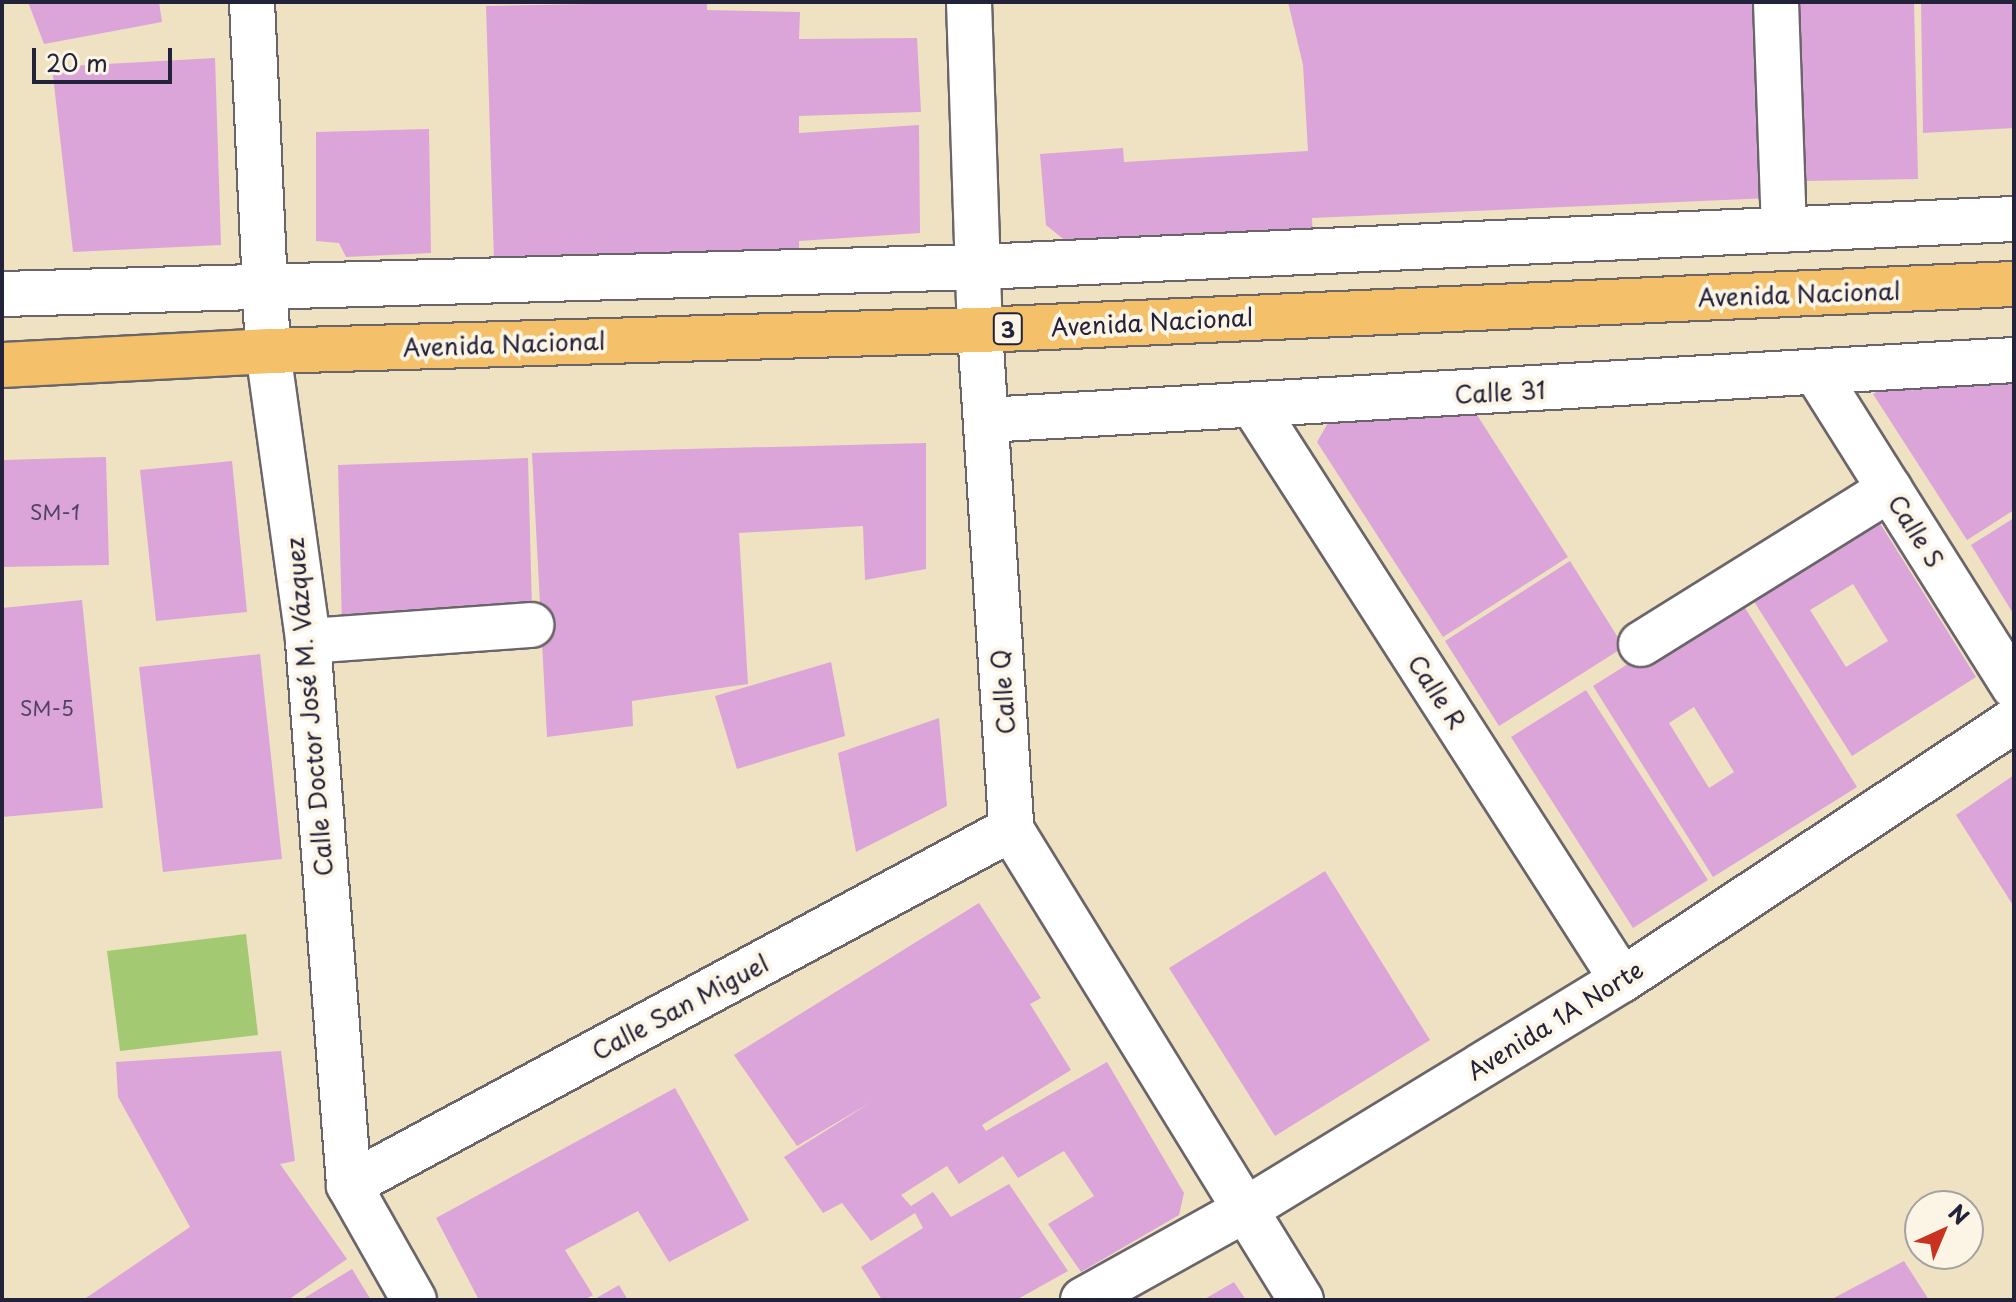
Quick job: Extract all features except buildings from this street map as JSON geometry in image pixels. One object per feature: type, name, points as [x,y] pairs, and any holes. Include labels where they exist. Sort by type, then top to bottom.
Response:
[{"type":"main road","name":"Avenida Nacional","points":[[2,365],[268,351],[980,330],[2014,284]]},
{"type":"street","name":"Calle Doctor José M. Vázquez","points":[[252,2],[268,351],[308,641],[349,1185],[414,1300]]},
{"type":"street","name":"Calle Q","points":[[969,2],[980,330],[1011,829],[1243,1211],[1301,1300]]},
{"type":"street","points":[[1776,2],[1784,230]]},
{"type":"street","points":[[2,294],[267,284],[980,267],[2014,219]]},
{"type":"street","name":"Calle 31","points":[[986,420],[1817,374],[2014,360]]},
{"type":"street","name":"Calle S","points":[[1817,374],[2014,687]]},
{"type":"street","name":"Calle R","points":[[1253,405],[1622,980]]},
{"type":"street","points":[[1641,644],[1890,489]]},
{"type":"street","points":[[308,641],[531,625]]},
{"type":"street","name":"Avenida 1A Norte","points":[[1083,1300],[1243,1211],[1622,980],[2014,721]]},
{"type":"street","name":"Calle San Miguel","points":[[349,1185],[1011,829]]},
{"type":"green space","points":[[246,934],[258,1035],[120,1051],[107,951]]}]
